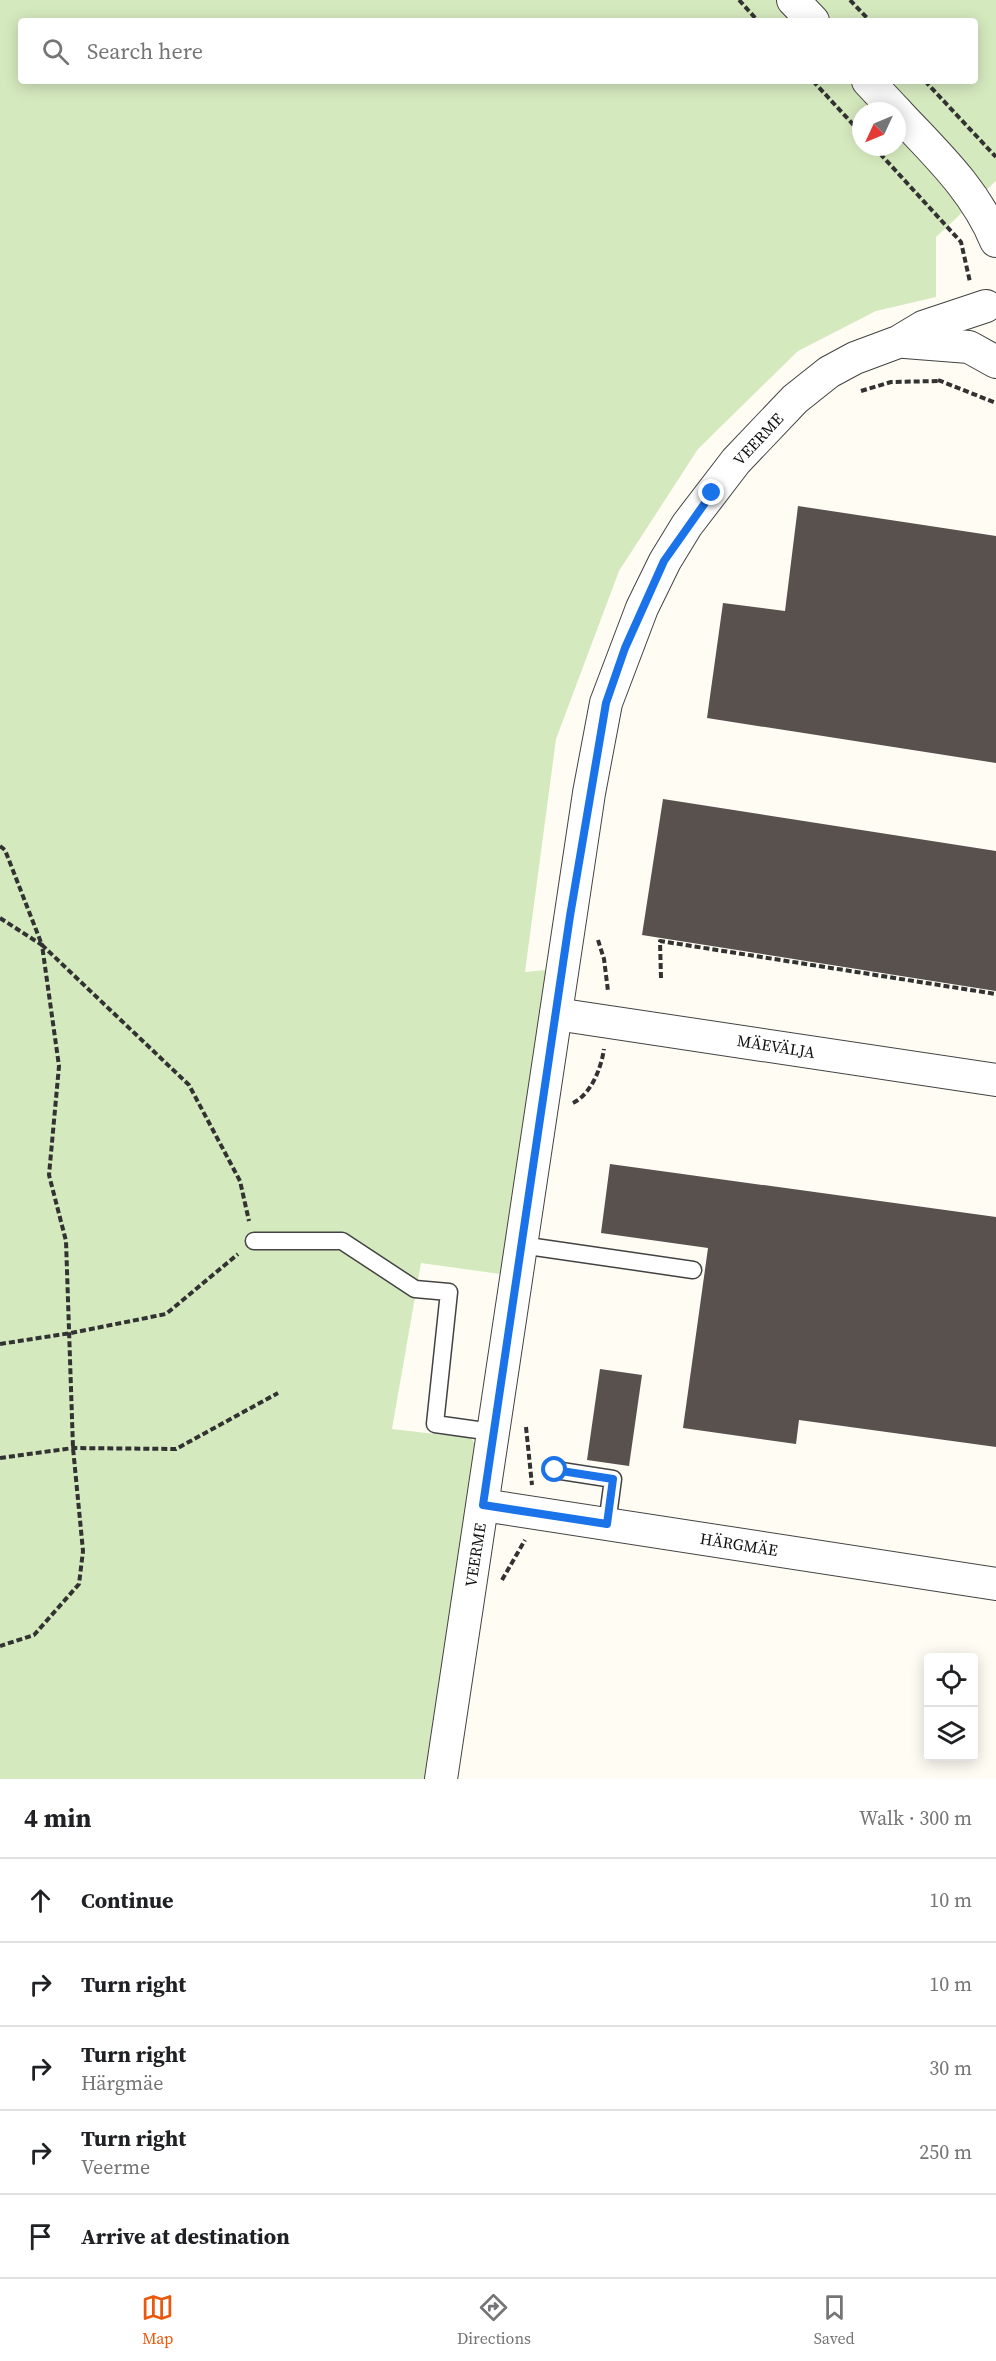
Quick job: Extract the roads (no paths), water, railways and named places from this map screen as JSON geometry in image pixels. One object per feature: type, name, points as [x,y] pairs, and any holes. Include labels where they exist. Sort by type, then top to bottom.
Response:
[{"type":"street","points":[[793,0],[810,18]]},
{"type":"street","points":[[871,84],[887,102]]},
{"type":"street","points":[[906,123],[969,189],[996,209]]},
{"type":"street","points":[[969,189],[987,219],[996,241]]},
{"type":"street","points":[[898,342],[982,294],[985,332],[996,358]]},
{"type":"street","points":[[898,342],[940,343],[969,347],[996,362]]},
{"type":"street","name":"VEERME","points":[[441,1779],[591,782],[606,703],[633,628],[664,561],[687,525],[736,461],[795,399],[830,372],[855,358],[898,342]]},
{"type":"street","name":"MÄEVÄLJA","points":[[556,1014],[996,1080]]},
{"type":"street","name":"HÄRGMÄE","points":[[483,1505],[996,1584]]},
{"type":"lane","points":[[254,1241],[342,1241],[415,1289],[449,1292],[435,1424],[492,1432]]},
{"type":"lane","points":[[521,1245],[693,1270]]},
{"type":"lane","points":[[555,1470],[613,1479],[607,1524]]}]
